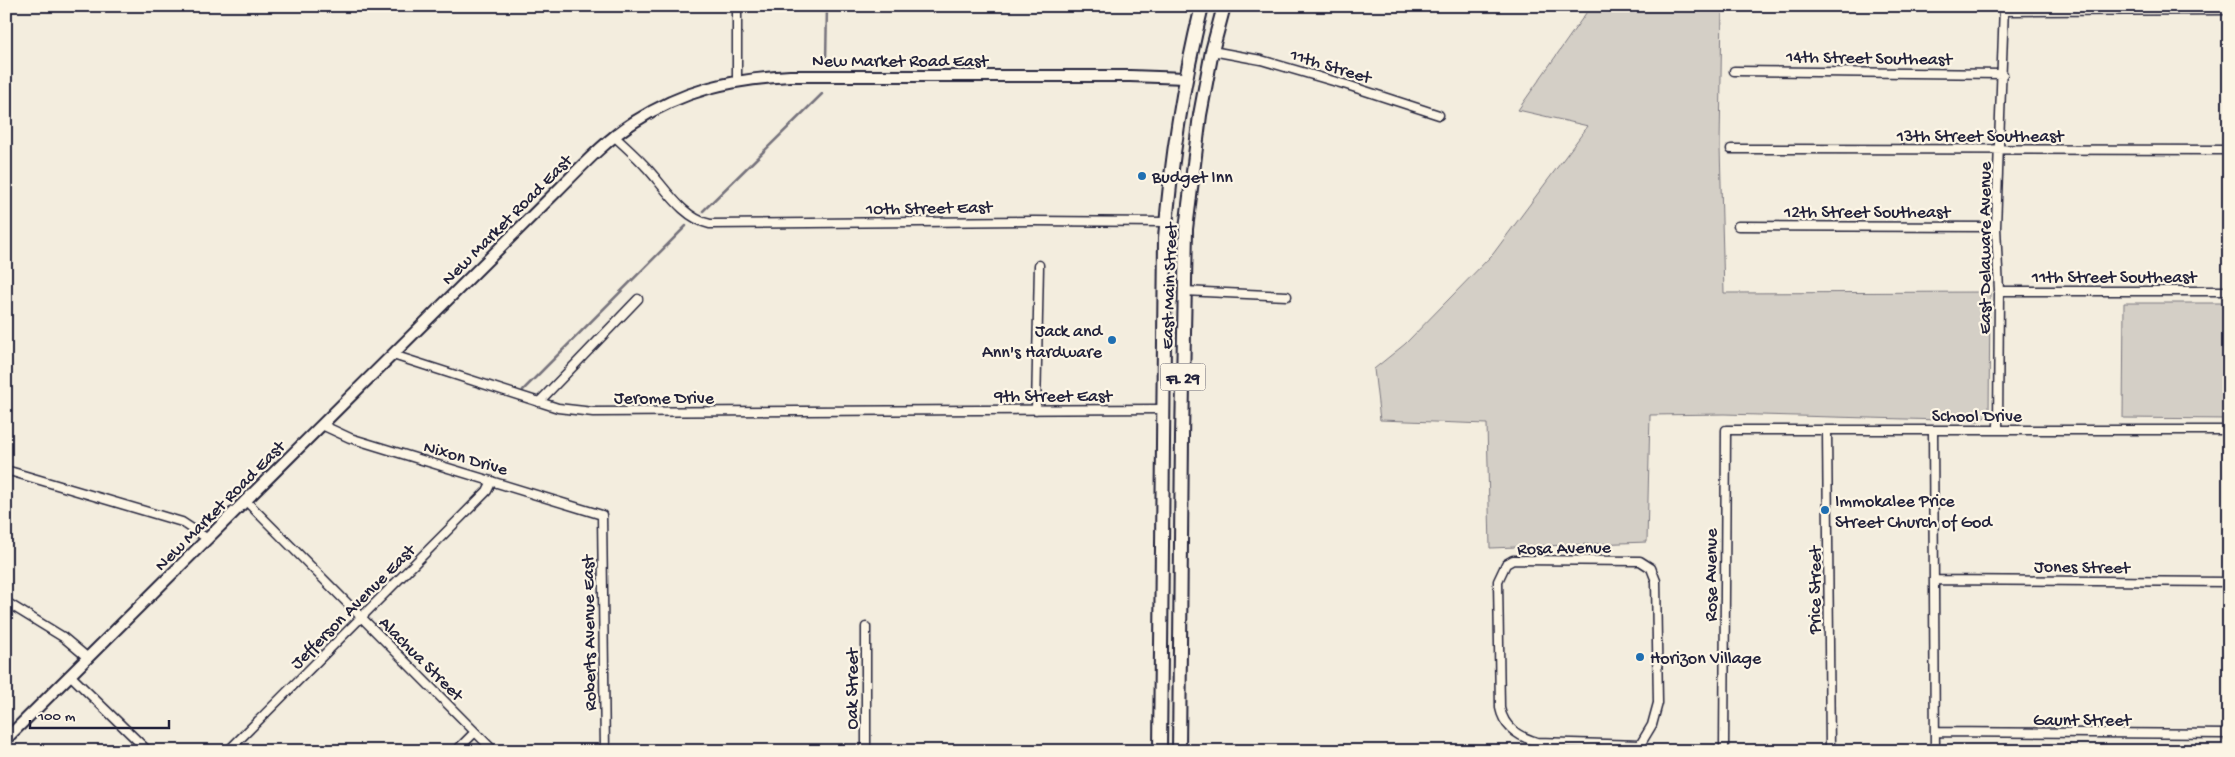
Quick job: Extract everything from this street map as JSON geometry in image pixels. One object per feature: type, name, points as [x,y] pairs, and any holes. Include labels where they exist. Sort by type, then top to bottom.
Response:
[{"type":"highway","name":"East Main Street","points":[[1160,751],[1166,222],[1170,169],[1186,78],[1202,6]]},
{"type":"highway","name":"East Main Street","points":[[1179,751],[1182,410],[1188,205],[1206,82],[1224,6]]},
{"type":"highway","points":[[1186,78],[1206,82]]},
{"type":"highway","points":[[1163,409],[1182,410]]},
{"type":"main road","name":"New Market Road East","points":[[6,739],[557,191],[633,122],[671,101],[737,80],[790,76],[1130,76],[1186,78]]},
{"type":"street","points":[[737,6],[737,80]]},
{"type":"street","points":[[2004,9],[2229,10]]},
{"type":"street","name":"East Delaware Avenue","points":[[1998,430],[1999,291],[1996,227],[2004,9]]},
{"type":"street","name":"11th Street","points":[[1212,52],[1261,60],[1347,85],[1439,115]]},
{"type":"street","name":"14th Street Southeast","points":[[1734,71],[2003,74]]},
{"type":"street","name":"10th Street East","points":[[615,137],[645,166],[679,205],[694,218],[710,224],[1033,221],[1166,222]]},
{"type":"street","name":"13th Street Southeast","points":[[1731,149],[2229,150]]},
{"type":"street","name":"12th Street Southeast","points":[[1738,226],[1996,227]]},
{"type":"street","points":[[1036,410],[1039,265]]},
{"type":"street","points":[[1184,291],[1287,296]]},
{"type":"street","name":"11th Street Southeast","points":[[1999,291],[2229,291]]},
{"type":"street","points":[[539,402],[638,299]]},
{"type":"street","name":"Jerome Drive","points":[[393,355],[558,408],[593,412],[943,411]]},
{"type":"street","name":"9th Street East","points":[[943,411],[1163,409]]},
{"type":"street","name":"Nixon Drive","points":[[322,425],[350,438],[602,515]]},
{"type":"street","name":"School Drive","points":[[1726,430],[2229,430]]},
{"type":"street","name":"Rose Avenue","points":[[1724,751],[1726,430]]},
{"type":"street","name":"Price Street","points":[[1828,430],[1830,751]]},
{"type":"street","points":[[1933,430],[1936,751]]},
{"type":"street","points":[[6,470],[182,522],[208,539]]},
{"type":"street","name":"Jefferson Avenue East","points":[[228,751],[487,491],[492,480]]},
{"type":"street","name":"Alachua Street","points":[[246,501],[494,751]]},
{"type":"street","name":"Roberts Avenue East","points":[[602,515],[605,751]]},
{"type":"street","name":"Rosa Avenue","points":[[1513,560],[1640,560],[1651,568],[1656,581],[1658,703],[1652,725],[1640,748],[1537,742],[1523,738],[1510,730],[1500,708],[1498,581],[1506,564],[1513,560]]},
{"type":"street","name":"Jones Street","points":[[1934,580],[2229,582]]},
{"type":"street","points":[[6,602],[63,636],[88,658]]},
{"type":"street","name":"Oak Street","points":[[866,627],[866,751]]},
{"type":"street","points":[[70,675],[148,751]]},
{"type":"street","points":[[456,751],[475,732]]},
{"type":"street","name":"Gaunt Street","points":[[1935,732],[2229,734]]},
{"type":"shaded area","points":[[1591,6],[1722,6],[1720,147],[1724,293],[1990,292],[1989,415],[1978,421],[1724,414],[1650,415],[1647,542],[1490,548],[1487,424],[1380,420],[1374,369],[1405,344],[1493,254],[1588,126],[1518,110]]},
{"type":"shaded area","points":[[2124,303],[2229,303],[2229,419],[2123,418]]},
{"type":"waterway","points":[[826,61],[827,6]]},
{"type":"waterway","points":[[703,211],[822,94]]},
{"type":"waterway","points":[[523,390],[686,226]]},
{"type":"place","name":"Budget Inn","points":[[1142,176]]},
{"type":"place","name":"Jack and Ann's Hardware","points":[[1112,340]]},
{"type":"place","name":"Immokalee Price Street Church of God","points":[[1825,510]]},
{"type":"place","name":"Horizon Village","points":[[1640,657]]}]
